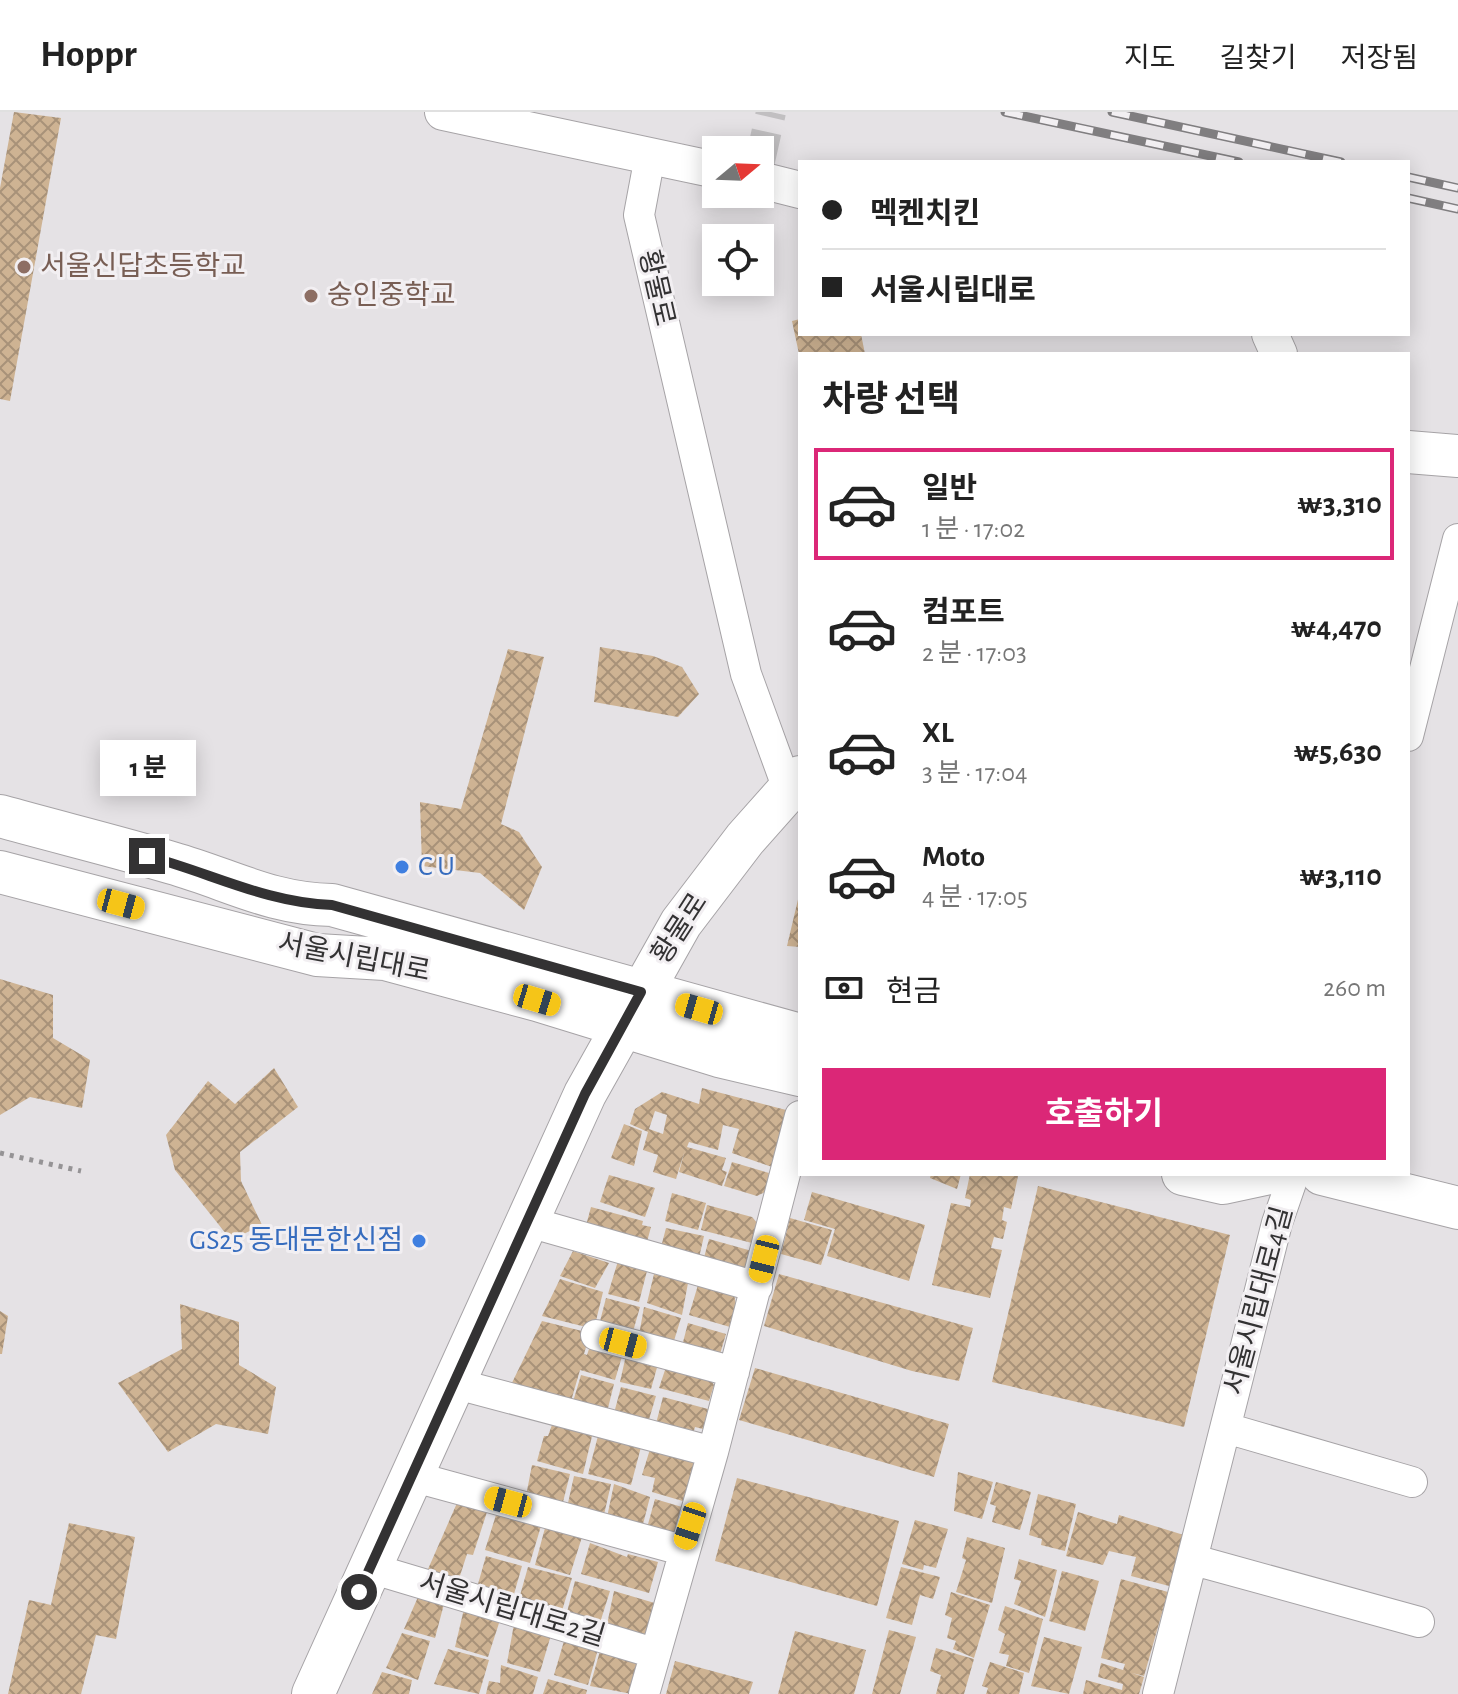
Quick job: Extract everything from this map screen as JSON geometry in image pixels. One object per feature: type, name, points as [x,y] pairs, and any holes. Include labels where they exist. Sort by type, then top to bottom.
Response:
[{"type":"main road","points":[[1410,452],[1458,456]]},
{"type":"main road","name":"황물로","points":[[313,1694],[585,1094],[681,923],[794,783]]},
{"type":"main road","name":"서울시립대로","points":[[0,816],[176,863],[229,885],[300,904],[332,905],[632,1009],[719,1056],[798,1075]]},
{"type":"main road","name":"서울시립대로","points":[[0,872],[317,955],[385,959],[632,1009],[798,1035]]},
{"type":"main road","points":[[1192,1176],[1223,1183],[1256,1176]]},
{"type":"main road","points":[[1330,1176],[1458,1208]]},
{"type":"street","points":[[443,112],[702,167]]},
{"type":"street","name":"황물로","points":[[650,156],[639,215],[746,674],[794,783]]},
{"type":"street","points":[[774,184],[798,190]]},
{"type":"street","points":[[1410,728],[1458,539]]},
{"type":"street","points":[[644,1694],[682,1550],[713,1452],[798,1124]]},
{"type":"street","name":"서울시립대로4길","points":[[1158,1694],[1277,1223],[1293,1176]]},
{"type":"street","points":[[529,1222],[757,1287]]},
{"type":"street","points":[[596,1335],[734,1372]]},
{"type":"street","points":[[453,1383],[713,1452]]},
{"type":"street","name":"서울시립대로4길","points":[[1226,1428],[1412,1482]]},
{"type":"street","points":[[411,1476],[682,1550]]},
{"type":"street","points":[[1194,1560],[1419,1622]]},
{"type":"street","name":"서울시립대로2길","points":[[370,1568],[654,1653]]},
{"type":"path","points":[[0,1153],[81,1171]]},
{"type":"building","name":"서울신답초등학교","points":[[14,112],[61,118],[10,401],[0,399],[0,188]]},
{"type":"building","points":[[798,320],[798,336],[861,336],[865,352],[799,352],[792,321]]},
{"type":"building","points":[[600,647],[653,656],[682,667],[699,694],[678,717],[594,702]]},
{"type":"building","points":[[508,649],[544,657],[501,824],[519,832],[542,867],[524,910],[480,873],[422,866],[420,802],[461,809]]},
{"type":"building","points":[[798,899],[798,947],[787,946]]},
{"type":"building","points":[[0,979],[53,995],[53,1038],[90,1060],[82,1108],[30,1097],[0,1115]]},
{"type":"building","points":[[274,1068],[298,1107],[240,1152],[241,1181],[262,1225],[231,1240],[175,1170],[166,1135],[208,1081],[235,1104]]},
{"type":"building","points":[[702,1088],[790,1111],[775,1168],[732,1153],[739,1129],[723,1125],[718,1150],[689,1142],[687,1147],[726,1158],[722,1170],[727,1172],[722,1186],[679,1172],[685,1150],[676,1179],[653,1172],[658,1155],[643,1150],[648,1132],[630,1124],[635,1109],[662,1092],[699,1104]],"holes":[[[655,1111],[667,1115],[663,1134],[649,1129]]]},
{"type":"building","points":[[624,1124],[642,1131],[634,1166],[611,1158]]},
{"type":"building","points":[[732,1162],[769,1173],[765,1192],[757,1196],[724,1186]]},
{"type":"building","points":[[609,1175],[655,1188],[645,1217],[600,1202]]},
{"type":"building","points":[[930,1176],[960,1176],[957,1189]]},
{"type":"building","points":[[970,1176],[1018,1176],[1011,1209],[1004,1207],[1002,1220],[1007,1222],[1003,1239],[994,1237],[991,1248],[1002,1250],[990,1298],[932,1285],[951,1203],[970,1207],[971,1200],[965,1198]]},
{"type":"building","points":[[1038,1186],[1230,1235],[1184,1427],[992,1382]]},
{"type":"building","points":[[812,1192],[925,1225],[909,1281],[827,1256],[835,1229],[804,1220]]},
{"type":"building","points":[[672,1193],[706,1203],[698,1230],[665,1221]]},
{"type":"building","points":[[707,1205],[752,1217],[758,1224],[752,1243],[701,1230]]},
{"type":"building","points":[[591,1207],[643,1221],[642,1225],[651,1227],[645,1249],[584,1233]]},
{"type":"building","points":[[790,1218],[832,1230],[821,1265],[781,1254]]},
{"type":"building","points":[[666,1228],[704,1236],[698,1262],[660,1251]]},
{"type":"building","points":[[709,1239],[752,1251],[748,1268],[742,1267],[740,1274],[702,1265]]},
{"type":"building","points":[[573,1251],[609,1263],[595,1288],[560,1276]]},
{"type":"building","points":[[618,1261],[647,1271],[639,1302],[608,1294]]},
{"type":"building","points":[[654,1274],[688,1283],[682,1315],[647,1303]]},
{"type":"building","points":[[779,1274],[973,1328],[959,1381],[912,1371],[764,1326]]},
{"type":"building","points":[[560,1279],[603,1292],[594,1329],[542,1316]]},
{"type":"building","points":[[698,1285],[734,1294],[736,1305],[730,1327],[689,1315]]},
{"type":"building","points":[[606,1298],[640,1307],[632,1335],[599,1325]]},
{"type":"building","points":[[180,1304],[239,1322],[239,1365],[276,1387],[268,1434],[216,1424],[168,1452],[118,1383],[182,1349]]},
{"type":"building","points":[[644,1307],[681,1318],[673,1344],[639,1335]]},
{"type":"building","points":[[0,1311],[8,1316],[2,1354],[0,1354]]},
{"type":"building","points":[[542,1321],[590,1333],[584,1354],[587,1355],[590,1346],[623,1353],[615,1380],[580,1370],[569,1408],[508,1391]]},
{"type":"building","points":[[688,1323],[726,1334],[720,1354],[682,1346]]},
{"type":"building","points":[[626,1355],[658,1364],[651,1389],[620,1382]]},
{"type":"building","points":[[667,1364],[708,1376],[714,1385],[709,1401],[659,1388]]},
{"type":"building","points":[[755,1368],[949,1424],[934,1477],[739,1420]]},
{"type":"building","points":[[581,1375],[614,1384],[606,1416],[572,1405]]},
{"type":"building","points":[[621,1387],[656,1396],[647,1426],[613,1417]]},
{"type":"building","points":[[663,1397],[708,1409],[703,1429],[695,1427],[693,1434],[654,1431]]},
{"type":"building","points":[[553,1422],[593,1432],[583,1474],[537,1461],[544,1436],[548,1436]]},
{"type":"building","points":[[598,1436],[641,1447],[631,1485],[588,1474]]},
{"type":"building","points":[[651,1446],[698,1459],[686,1502],[652,1492],[655,1478],[642,1475]]},
{"type":"building","points":[[532,1465],[570,1474],[561,1510],[525,1501]]},
{"type":"building","points":[[958,1472],[993,1482],[982,1519],[954,1511]]},
{"type":"building","points":[[574,1476],[611,1484],[603,1519],[566,1512]]},
{"type":"building","points":[[737,1478],[899,1521],[877,1606],[715,1561]]},
{"type":"building","points":[[996,1482],[1031,1492],[1020,1530],[992,1522],[996,1506],[990,1504]]},
{"type":"building","points":[[614,1484],[650,1497],[641,1532],[606,1522]]},
{"type":"building","points":[[1038,1494],[1076,1504],[1065,1551],[1041,1545],[1042,1539],[1029,1535]]},
{"type":"building","points":[[655,1499],[682,1507],[674,1535],[645,1535]]},
{"type":"building","points":[[457,1503],[487,1512],[473,1555],[467,1554],[457,1585],[425,1576]]},
{"type":"building","points":[[1078,1512],[1117,1524],[1119,1515],[1187,1536],[1173,1587],[1131,1576],[1136,1557],[1109,1551],[1103,1565],[1066,1556]]},
{"type":"building","points":[[496,1515],[541,1526],[530,1563],[485,1550]]},
{"type":"building","points":[[915,1520],[948,1529],[936,1568],[924,1565],[923,1570],[902,1564]]},
{"type":"building","points":[[69,1523],[135,1537],[116,1639],[96,1635],[81,1694],[8,1694],[29,1600],[51,1605]]},
{"type":"building","points":[[545,1528],[582,1537],[570,1575],[535,1565]]},
{"type":"building","points":[[967,1537],[1005,1548],[992,1603],[956,1592],[966,1560],[962,1558]]},
{"type":"building","points":[[590,1543],[627,1557],[628,1554],[658,1562],[649,1593],[581,1574]]},
{"type":"building","points":[[486,1556],[522,1566],[512,1601],[476,1591]]},
{"type":"building","points":[[1019,1559],[1057,1570],[1045,1617],[1014,1604],[1021,1581],[1014,1579]]},
{"type":"building","points":[[528,1567],[572,1578],[561,1614],[519,1599]]},
{"type":"building","points":[[901,1567],[940,1577],[933,1599],[920,1595],[912,1625],[886,1618]]},
{"type":"building","points":[[1062,1571],[1099,1581],[1085,1631],[1049,1621]]},
{"type":"building","points":[[1121,1579],[1168,1592],[1144,1676],[1132,1673],[1144,1677],[1139,1694],[1083,1694],[1086,1680],[1122,1690],[1123,1684],[1098,1677],[1101,1663],[1123,1670],[1125,1664],[1101,1658]]},
{"type":"building","points":[[575,1581],[610,1591],[599,1626],[566,1616]]},
{"type":"building","points":[[614,1591],[658,1604],[648,1638],[606,1629]]},
{"type":"building","points":[[951,1592],[990,1605],[974,1658],[953,1649],[956,1641],[947,1638],[952,1618],[945,1615]]},
{"type":"building","points":[[418,1597],[444,1604],[435,1638],[404,1629]]},
{"type":"building","points":[[1005,1606],[1043,1619],[1029,1673],[1006,1666],[1009,1655],[999,1653],[1005,1634],[998,1630]]},
{"type":"building","points":[[464,1609],[500,1620],[488,1657],[455,1647]]},
{"type":"building","points":[[514,1624],[551,1635],[540,1672],[507,1663]]},
{"type":"building","points":[[889,1630],[916,1637],[900,1694],[872,1694]]},
{"type":"building","points":[[795,1631],[866,1650],[854,1694],[778,1694]]},
{"type":"building","points":[[402,1633],[430,1641],[418,1680],[386,1668]]},
{"type":"building","points":[[1044,1637],[1082,1647],[1069,1694],[1031,1686]]},
{"type":"building","points":[[564,1641],[598,1649],[588,1685],[554,1675]]},
{"type":"building","points":[[936,1648],[974,1659],[964,1694],[936,1694],[941,1675],[930,1671]]},
{"type":"building","points":[[448,1649],[489,1660],[479,1694],[434,1684]]},
{"type":"building","points":[[600,1651],[643,1660],[632,1694],[590,1686]]},
{"type":"building","points":[[675,1661],[753,1682],[749,1694],[666,1694]]},
{"type":"building","points":[[990,1662],[1024,1673],[1019,1694],[986,1694],[988,1688],[982,1686]]},
{"type":"building","points":[[501,1665],[538,1677],[533,1694],[486,1694],[489,1681],[500,1683]]},
{"type":"building","points":[[382,1672],[412,1680],[409,1694],[372,1694]]},
{"type":"building","points":[[548,1679],[587,1690],[586,1694],[543,1694]]},
{"type":"tunnel","points":[[766,136],[771,112]]},
{"type":"railway","points":[[1005,112],[1230,160]]},
{"type":"railway","points":[[1112,112],[1332,160]]},
{"type":"railway","points":[[1410,177],[1458,188]]},
{"type":"railway","points":[[1410,198],[1458,209]]},
{"type":"place","name":"서울신답초등학교","points":[[24,267]]},
{"type":"place","name":"숭인중학교","points":[[311,296]]},
{"type":"place","name":"C U","points":[[402,867]]},
{"type":"place","name":"GS25 동대문한신점","points":[[419,1241]]},
{"type":"route","points":[[147,856],[176,863],[229,885],[300,904],[332,905],[547,963],[641,992],[585,1094],[359,1592]]}]
